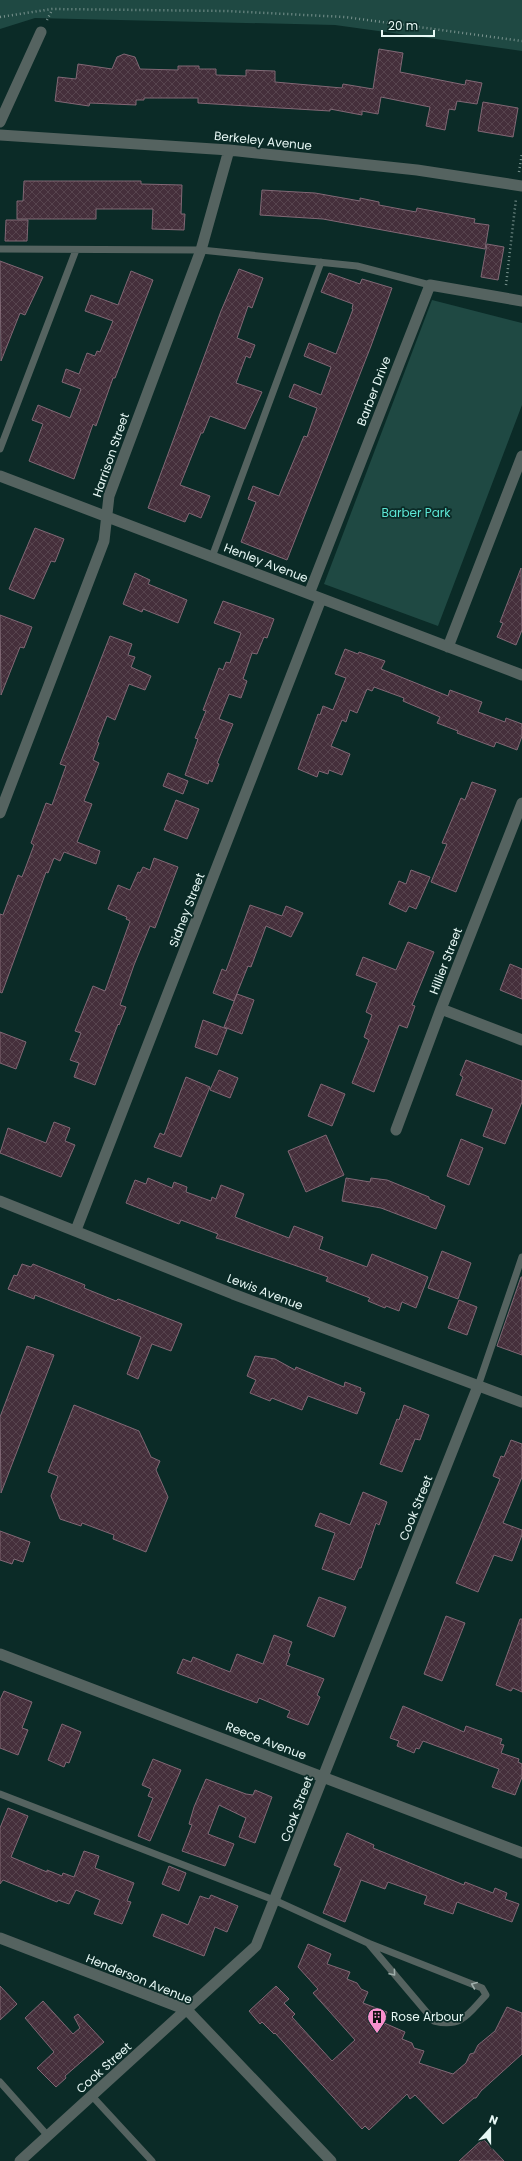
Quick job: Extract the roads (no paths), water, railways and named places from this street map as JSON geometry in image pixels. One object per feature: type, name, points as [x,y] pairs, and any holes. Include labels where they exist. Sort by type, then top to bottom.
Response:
[{"type":"street","points":[[0,122],[41,32]]},
{"type":"street","name":"Berkeley Avenue","points":[[0,135],[229,150],[417,170],[520,186]]},
{"type":"street","name":"Harrison Street","points":[[0,813],[104,541],[105,516],[109,496],[201,250],[229,150]]},
{"type":"street","points":[[430,285],[522,301]]},
{"type":"street","name":"Barber Drive","points":[[309,594],[430,285]]},
{"type":"street","points":[[448,647],[522,456]]},
{"type":"street","name":"Henley Avenue","points":[[0,476],[522,675]]},
{"type":"street","name":"Sidney Street","points":[[76,1230],[321,598]]},
{"type":"street","name":"Hillier Street","points":[[396,1130],[441,1009],[522,803]]},
{"type":"street","points":[[441,1009],[522,1040]]},
{"type":"street","name":"Lewis Avenue","points":[[0,1201],[76,1230],[233,1294],[522,1402]]},
{"type":"street","name":"Cook Street","points":[[20,2161],[256,1946],[478,1386]]},
{"type":"street","name":"Reece Avenue","points":[[0,1654],[522,1853]]},
{"type":"street","name":"Henderson Avenue","points":[[0,1938],[187,2010],[331,2161]]},
{"type":"lane","points":[[0,249],[201,250],[357,266],[430,285]]},
{"type":"lane","points":[[0,449],[76,250]]},
{"type":"lane","points":[[212,557],[321,262]]},
{"type":"lane","points":[[478,1386],[522,1257]]},
{"type":"lane","points":[[0,1794],[274,1900],[368,1943],[482,1988],[486,1995],[461,2021],[448,2025],[434,2021],[368,1943]]},
{"type":"lane","points":[[0,2082],[48,2136]]},
{"type":"lane","points":[[92,2096],[152,2161]]},
{"type":"place","name":"Rose Arbour","points":[[377,2034]]},
{"type":"park label","name":"Barber Park","points":[[416,513]]}]
